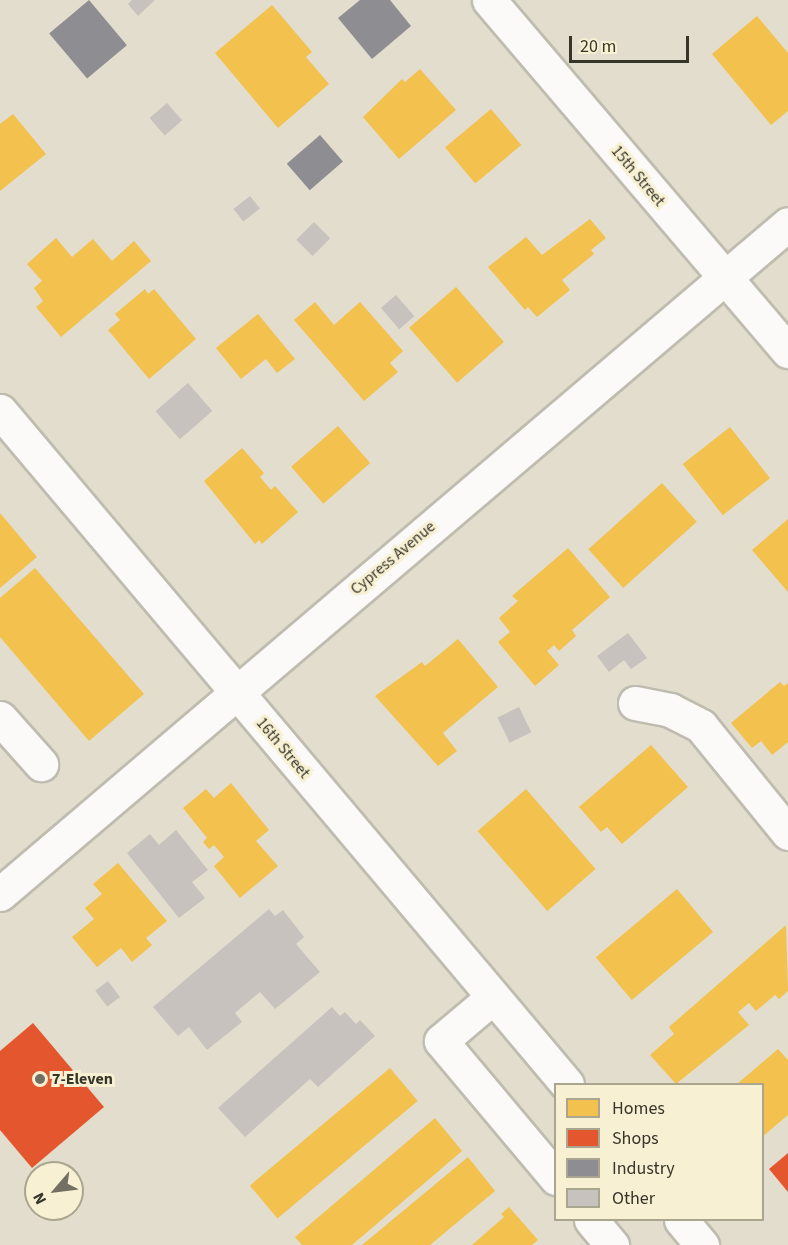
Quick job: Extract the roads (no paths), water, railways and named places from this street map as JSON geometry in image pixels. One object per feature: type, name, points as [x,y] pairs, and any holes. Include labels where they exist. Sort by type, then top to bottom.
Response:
[{"type":"street","name":"15th Street","points":[[489,0],[788,351]]},
{"type":"street","name":"Cypress Avenue","points":[[6,877],[235,692],[788,224]]},
{"type":"street","name":"16th Street","points":[[0,411],[566,1083]]},
{"type":"street","points":[[635,703],[670,710],[701,726],[788,833]]},
{"type":"street","points":[[0,718],[41,764]]},
{"type":"street","points":[[493,997],[441,1041],[554,1177]]},
{"type":"street","points":[[592,1221],[612,1245]]},
{"type":"place","name":"7-Eleven","points":[[40,1079]]}]
